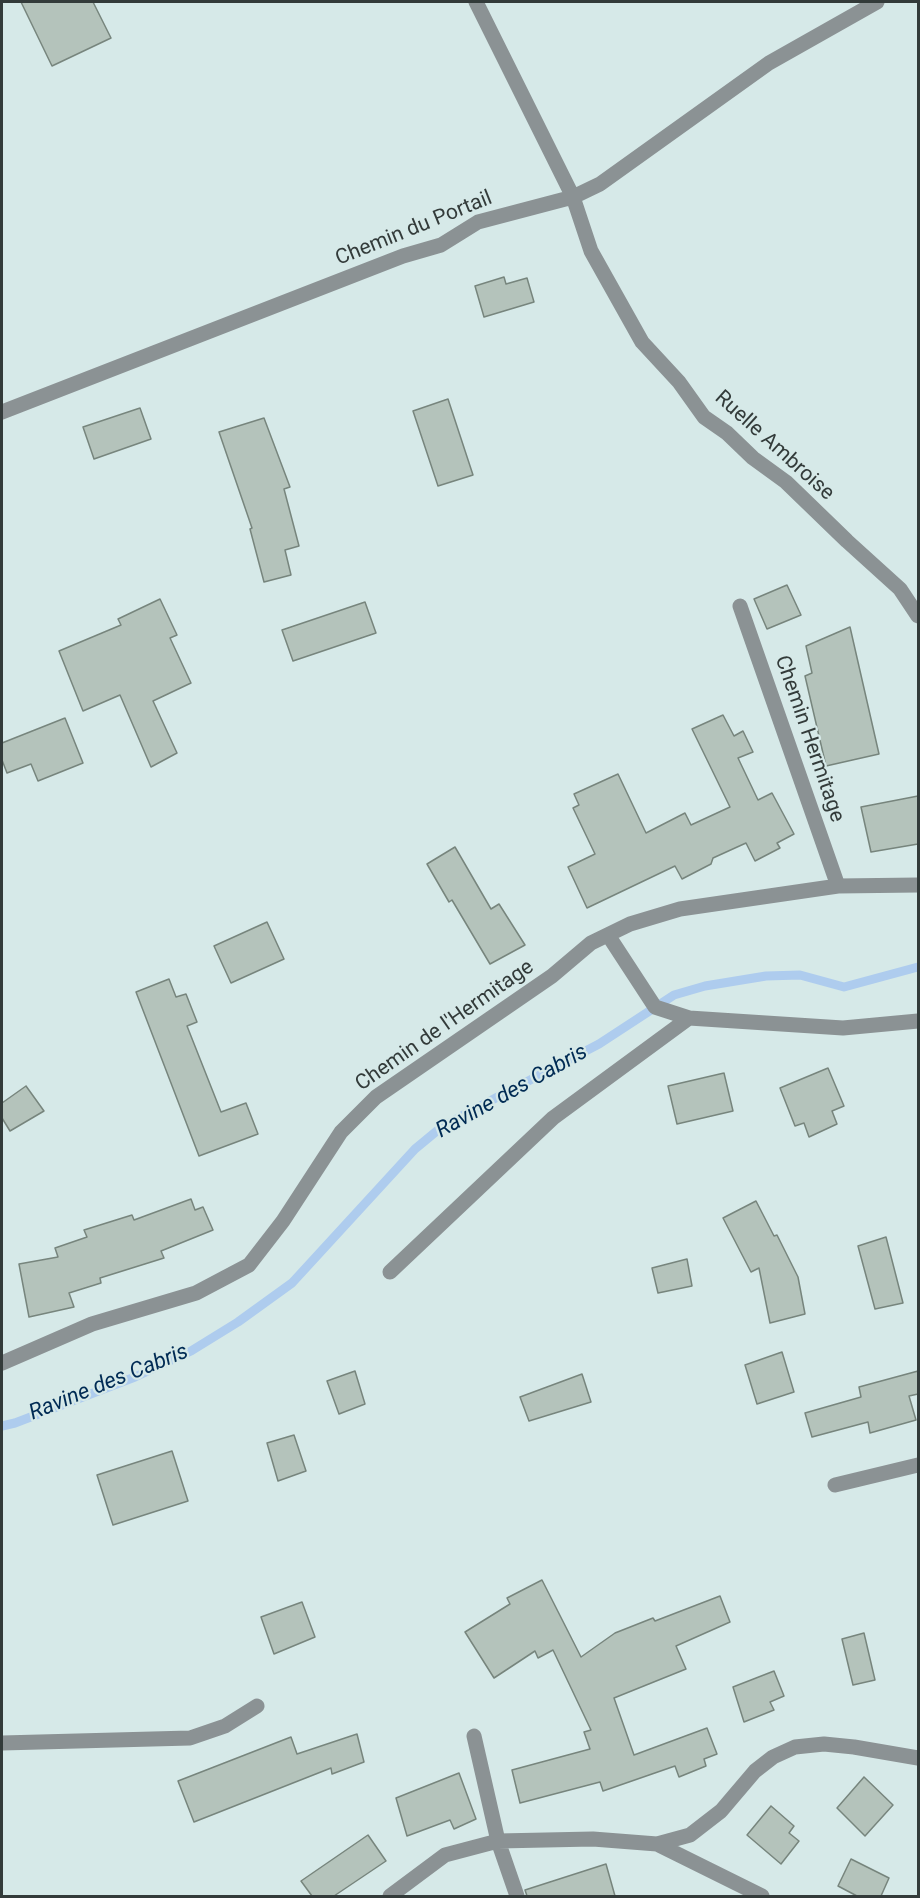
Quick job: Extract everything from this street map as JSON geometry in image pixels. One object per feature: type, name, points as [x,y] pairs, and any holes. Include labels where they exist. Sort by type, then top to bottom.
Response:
[{"type":"street","name":"Ruelle Ambroise","points":[[476,2],[573,197],[591,251],[642,342],[679,382],[704,417],[786,482],[900,589],[918,616]]},
{"type":"street","name":"Chemin du Portail","points":[[2,411],[403,256],[441,245],[478,222],[573,197],[600,184],[769,63],[877,2]]},
{"type":"street","name":"Chemin Hermitage","points":[[740,606],[838,886]]},
{"type":"street","name":"Chemin de l'Hermitage","points":[[2,1363],[92,1324],[196,1293],[249,1265],[283,1221],[341,1132],[376,1097],[552,976],[591,943],[630,924],[680,909],[838,886],[918,885]]},
{"type":"street","points":[[608,935],[655,1007],[689,1018],[843,1028],[918,1021]]},
{"type":"street","points":[[390,1272],[553,1118],[689,1018]]},
{"type":"street","points":[[835,1485],[918,1466]]},
{"type":"street","points":[[2,1743],[190,1738],[225,1726],[257,1706]]},
{"type":"street","points":[[474,1736],[498,1841],[517,1896]]},
{"type":"street","points":[[390,1896],[445,1855],[498,1841],[593,1839],[657,1844],[690,1835],[721,1811],[755,1771],[773,1757],[795,1747],[824,1744],[918,1758]]},
{"type":"street","points":[[657,1844],[762,1896]]},
{"type":"building","points":[[21,2],[93,2],[111,38],[52,66]]},
{"type":"building","points":[[504,277],[506,284],[527,278],[534,302],[484,317],[475,286]]},
{"type":"building","points":[[448,399],[473,475],[438,486],[413,411]]},
{"type":"building","points":[[140,408],[151,439],[94,459],[83,427]]},
{"type":"building","points":[[264,418],[290,487],[284,489],[299,546],[285,550],[291,575],[264,582],[250,529],[252,528],[219,432]]},
{"type":"building","points":[[787,585],[801,615],[767,629],[754,599]]},
{"type":"building","points":[[160,599],[177,635],[170,638],[191,683],[153,701],[177,753],[151,767],[120,695],[83,711],[59,651],[121,625],[118,619]]},
{"type":"building","points":[[365,602],[376,633],[293,661],[282,630]]},
{"type":"building","points":[[850,627],[879,754],[826,766],[805,676],[812,673],[806,646]]},
{"type":"building","points":[[723,715],[734,736],[743,731],[753,752],[738,758],[758,800],[772,793],[794,834],[777,843],[780,848],[755,861],[746,843],[713,858],[711,864],[682,879],[675,866],[587,908],[568,867],[595,854],[573,808],[579,805],[574,794],[618,774],[646,833],[685,813],[691,825],[730,807],[692,729]]},
{"type":"building","points":[[65,718],[83,763],[38,781],[31,764],[7,773],[2,760],[2,743]]},
{"type":"building","points":[[918,796],[918,844],[871,852],[861,807]]},
{"type":"building","points":[[455,847],[491,909],[499,904],[525,945],[490,964],[452,900],[449,902],[427,864]]},
{"type":"building","points":[[267,922],[284,959],[231,983],[214,946]]},
{"type":"building","points":[[169,979],[176,997],[186,994],[197,1022],[187,1026],[221,1112],[246,1103],[258,1134],[199,1156],[136,992]]},
{"type":"building","points":[[828,1068],[844,1106],[832,1111],[837,1124],[809,1137],[804,1123],[795,1126],[780,1088]]},
{"type":"building","points":[[724,1073],[733,1111],[677,1124],[668,1086]]},
{"type":"building","points":[[26,1086],[44,1111],[10,1131],[2,1118],[2,1103]]},
{"type":"building","points":[[191,1199],[195,1210],[203,1207],[213,1230],[161,1251],[164,1258],[100,1278],[101,1283],[69,1293],[74,1307],[29,1317],[19,1264],[58,1257],[55,1248],[87,1237],[84,1230],[132,1215],[134,1220]]},
{"type":"building","points":[[756,1201],[774,1236],[777,1235],[798,1277],[805,1314],[770,1323],[759,1268],[751,1272],[723,1218]]},
{"type":"building","points":[[886,1237],[903,1303],[875,1309],[858,1246]]},
{"type":"building","points":[[687,1259],[692,1286],[658,1293],[652,1268]]},
{"type":"building","points":[[782,1352],[794,1392],[757,1404],[745,1365]]},
{"type":"building","points":[[355,1371],[365,1404],[339,1414],[327,1381]]},
{"type":"building","points":[[918,1371],[918,1394],[909,1396],[916,1420],[870,1433],[868,1422],[812,1437],[805,1413],[861,1397],[859,1387]]},
{"type":"building","points":[[582,1374],[591,1402],[529,1421],[520,1397]]},
{"type":"building","points":[[294,1435],[306,1471],[278,1481],[267,1443]]},
{"type":"building","points":[[172,1451],[188,1501],[113,1525],[97,1475]]},
{"type":"building","points":[[542,1580],[581,1657],[615,1633],[653,1618],[655,1621],[720,1596],[730,1622],[676,1646],[686,1669],[614,1698],[634,1755],[707,1728],[717,1754],[704,1759],[706,1766],[679,1777],[675,1766],[603,1791],[600,1782],[520,1803],[512,1770],[590,1749],[584,1732],[591,1730],[553,1650],[538,1658],[535,1651],[494,1678],[465,1632],[510,1604],[507,1598]]},
{"type":"building","points":[[302,1602],[315,1637],[274,1654],[261,1617]]},
{"type":"building","points":[[864,1633],[875,1680],[853,1685],[842,1639]]},
{"type":"building","points":[[774,1671],[784,1696],[770,1702],[774,1710],[744,1722],[733,1687]]},
{"type":"building","points":[[357,1734],[364,1762],[332,1774],[331,1768],[194,1822],[178,1781],[291,1737],[297,1754]]},
{"type":"building","points":[[459,1773],[476,1819],[454,1829],[450,1820],[407,1836],[396,1798]]},
{"type":"building","points":[[864,1777],[893,1805],[865,1836],[837,1808]]},
{"type":"building","points":[[771,1806],[794,1826],[789,1833],[799,1841],[781,1864],[747,1835]]},
{"type":"building","points":[[368,1835],[386,1861],[334,1896],[312,1896],[301,1881]]},
{"type":"building","points":[[851,1859],[889,1878],[881,1896],[857,1896],[838,1886]]},
{"type":"building","points":[[606,1864],[615,1896],[527,1896],[525,1890]]},
{"type":"waterway","name":"Ravine des Cabris","points":[[2,1426],[135,1377],[191,1351],[238,1322],[292,1283],[415,1149],[438,1130],[599,1044],[674,995],[705,986],[766,976],[800,975],[844,987],[918,967]]}]
